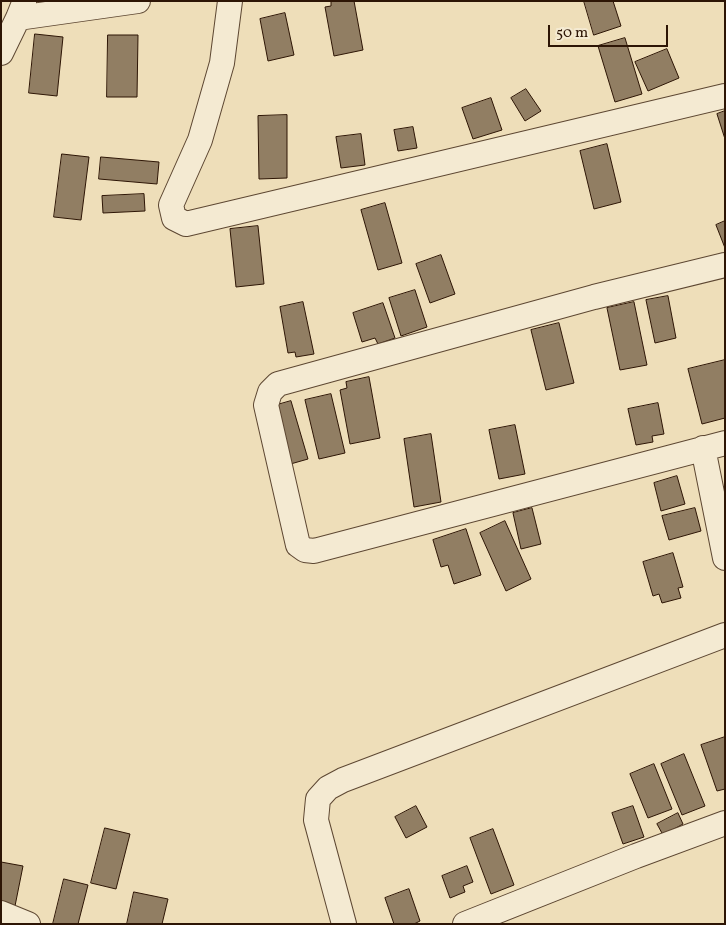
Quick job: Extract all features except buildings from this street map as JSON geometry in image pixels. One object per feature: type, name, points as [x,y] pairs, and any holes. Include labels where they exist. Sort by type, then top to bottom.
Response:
[{"type":"street","points":[[1,53],[21,10],[138,1]]},
{"type":"street","points":[[230,1],[222,63],[200,140],[171,205],[174,218],[186,224],[725,96]]},
{"type":"street","points":[[725,265],[594,298],[278,384],[270,392],[266,405],[298,545],[305,550],[314,550],[714,446],[725,558]]},
{"type":"street","points":[[344,924],[316,820],[318,799],[328,788],[352,776],[725,635]]},
{"type":"street","points":[[465,924],[725,823]]},
{"type":"street","points":[[1,913],[28,924]]}]
